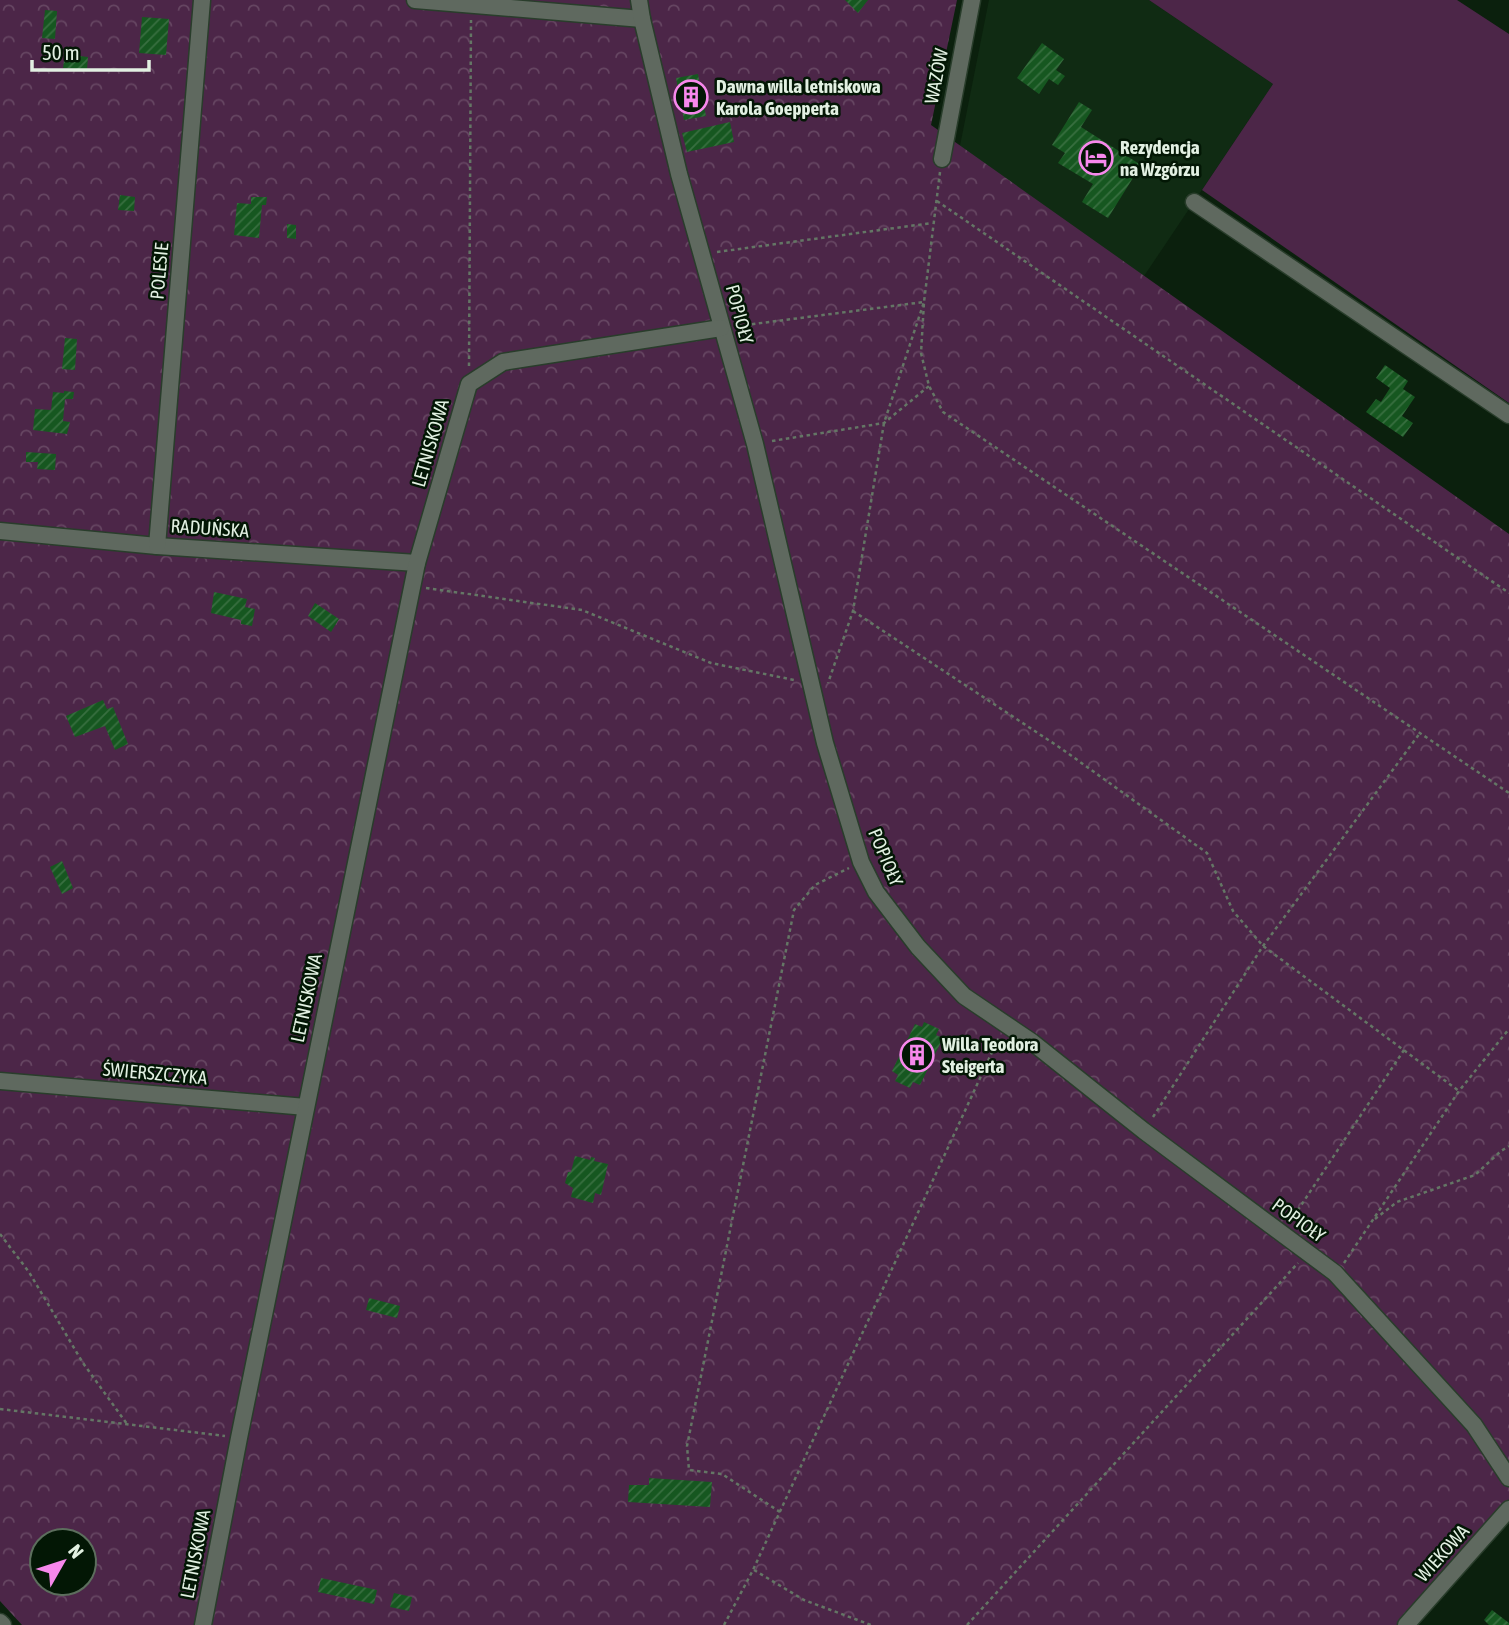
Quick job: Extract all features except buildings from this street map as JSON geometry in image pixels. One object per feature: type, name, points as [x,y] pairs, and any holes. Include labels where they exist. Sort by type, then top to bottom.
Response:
[{"type":"street","name":"POLESIE","points":[[157,546],[202,0]]},
{"type":"street","points":[[415,0],[642,19]]},
{"type":"street","name":"POPIOŁY","points":[[639,0],[679,174],[820,684],[825,743],[861,862],[876,892],[924,955],[964,996],[1032,1042],[1143,1131],[1335,1273],[1474,1425],[1509,1478]]},
{"type":"street","name":"WAZÓW","points":[[942,159],[972,0]]},
{"type":"street","points":[[1194,202],[1509,415]]},
{"type":"street","name":"LETNISKOWA","points":[[203,1625],[412,586],[469,384],[503,362],[721,328]]},
{"type":"street","name":"RADUŃSKA","points":[[0,531],[157,546],[417,563]]},
{"type":"street","name":"ŚWIERSZCZYKA","points":[[0,1081],[306,1107]]},
{"type":"street","name":"WIEKOWA","points":[[1406,1625],[1509,1509]]},
{"type":"path","name":"LETNISKOWA","points":[[469,384],[471,5]]},
{"type":"path","points":[[942,159],[924,302],[921,353],[929,386],[943,412],[1509,793]]},
{"type":"path","points":[[937,201],[1509,593]]},
{"type":"path","points":[[703,253],[934,223]]},
{"type":"path","points":[[721,328],[924,302]]},
{"type":"path","points":[[412,586],[582,610],[710,663],[820,684],[853,611],[884,423],[924,302]]},
{"type":"path","points":[[755,444],[884,423],[929,386]]},
{"type":"path","points":[[853,611],[1062,749],[1207,853],[1233,911],[1263,946],[1459,1091]]},
{"type":"path","points":[[1143,1131],[1263,946],[1420,733]]},
{"type":"path","points":[[780,1512],[722,1474],[689,1471],[687,1446],[794,910],[815,885],[861,862]]},
{"type":"path","points":[[724,1625],[753,1570],[1004,1024]]},
{"type":"path","points":[[1335,1273],[1346,1261],[1459,1091],[1509,1029]]},
{"type":"path","points":[[1282,1234],[1404,1050]]},
{"type":"path","points":[[1373,1221],[1397,1202],[1475,1175],[1509,1146]]},
{"type":"path","points":[[0,1234],[29,1272],[83,1363],[127,1424]]},
{"type":"path","points":[[967,1625],[1307,1253]]},
{"type":"path","points":[[0,1409],[239,1438]]},
{"type":"path","points":[[753,1570],[804,1600],[871,1625]]},
{"type":"shaded area","points":[[989,0],[1149,0],[1273,84],[1138,285],[956,166]]},
{"type":"green space","points":[[0,0],[957,0],[931,125],[1509,534],[1509,1520],[1413,1625],[22,1625],[0,1601]]},
{"type":"green space","points":[[1149,0],[1457,0],[1509,34],[1509,403],[1202,190],[1273,84]]},
{"type":"place","name":"Dawna willa letniskowa Karola Goepperta","points":[[691,97]]},
{"type":"place","name":"Rezydencja na Wzgórzu","points":[[1096,158]]},
{"type":"place","name":"Willa Teodora Steigerta","points":[[917,1055]]}]
